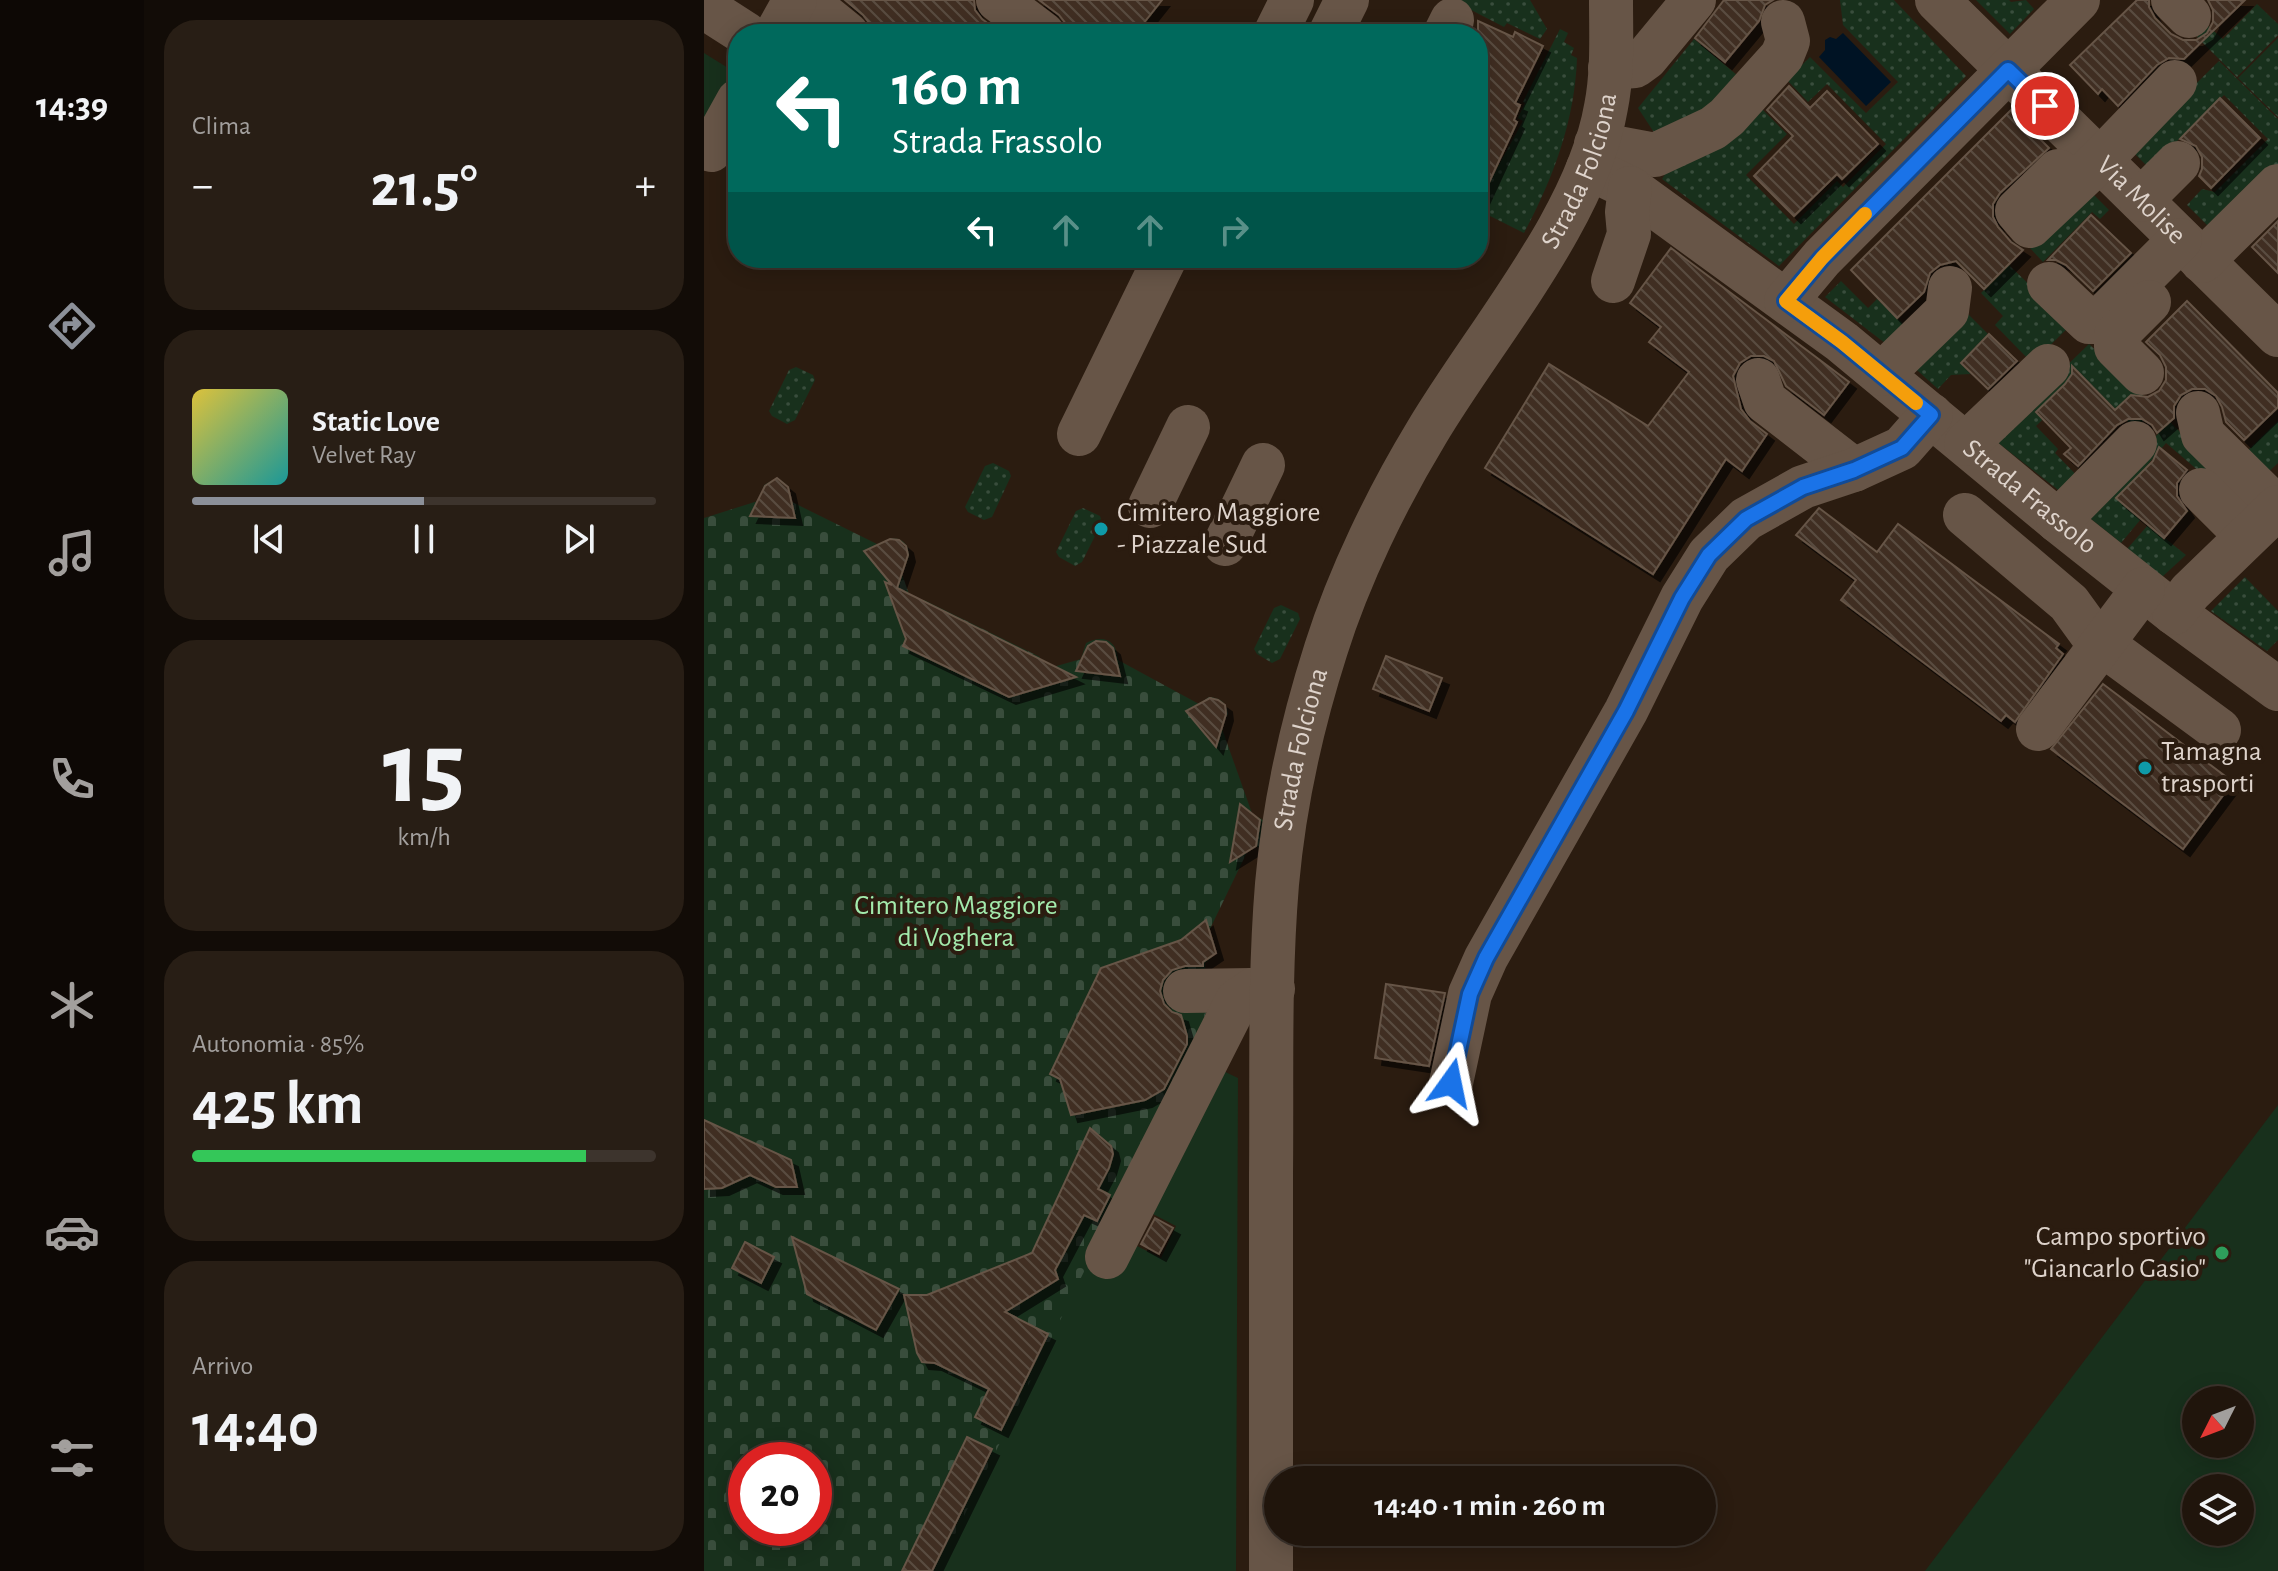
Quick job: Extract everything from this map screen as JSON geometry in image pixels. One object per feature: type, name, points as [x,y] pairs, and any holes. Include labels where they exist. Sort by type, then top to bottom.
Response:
[{"type":"street","points":[[782,24],[795,0]]},
{"type":"street","points":[[805,0],[835,24]]},
{"type":"street","points":[[998,0],[1030,24]]},
{"type":"street","points":[[1280,24],[1292,0]]},
{"type":"street","points":[[1335,24],[1347,0]]},
{"type":"street","name":"Strada Folciona","points":[[1271,1571],[1263,990],[1292,787],[1310,701],[1341,601],[1355,568],[1426,433],[1556,231],[1592,156],[1606,108],[1611,0]]},
{"type":"street","points":[[1610,68],[1635,66],[1646,58],[1694,0]]},
{"type":"street","name":"Via Molise","points":[[1937,0],[2193,252],[2273,321]]},
{"type":"street","points":[[704,7],[730,24]]},
{"type":"street","points":[[1786,301],[1822,258],[2008,70],[2056,7]]},
{"type":"street","points":[[1592,156],[1655,155],[1713,128],[1727,117],[1782,56],[1788,41],[1783,22]]},
{"type":"street","points":[[2058,171],[2017,211],[2030,226],[2100,160],[2175,82]]},
{"type":"street","points":[[711,150],[728,119]]},
{"type":"street","name":"Strada Frassolo","points":[[1592,156],[1630,188],[1882,374],[2158,601],[2278,689]]},
{"type":"street","points":[[2141,200],[2178,163]]},
{"type":"street","points":[[2049,284],[2089,322],[2098,322],[2278,186]]},
{"type":"street","points":[[1613,281],[1629,234],[1627,212],[1630,188]]},
{"type":"street","points":[[2142,373],[2116,347],[2116,335],[2193,252]]},
{"type":"street","points":[[1079,434],[1160,268]]},
{"type":"street","points":[[1882,374],[1947,311],[1950,288]]},
{"type":"street","points":[[1966,444],[2048,366]]},
{"type":"street","points":[[1758,380],[1765,401],[1854,470]]},
{"type":"street","points":[[2198,413],[2203,435],[2267,517]]},
{"type":"street","points":[[1451,1083],[1470,994],[1486,958],[1626,711],[1682,598],[1709,555],[1746,519],[1803,487],[1854,470],[1902,448],[1931,415]]},
{"type":"street","points":[[1150,506],[1188,427]]},
{"type":"street","points":[[2058,521],[2135,443]]},
{"type":"street","points":[[1225,544],[1263,465]]},
{"type":"street","points":[[2201,490],[2267,517]]},
{"type":"street","points":[[1965,515],[2069,603],[2102,644],[2219,730]]},
{"type":"street","points":[[2038,729],[2102,644],[2158,601],[2190,592],[2267,517]]},
{"type":"street","points":[[1185,991],[1263,990]]},
{"type":"street","points":[[1107,1257],[1237,1001],[1263,990]]},
{"type":"green space","points":[[1452,0],[1530,0],[1547,29],[1540,39],[1507,23],[1504,27]]},
{"type":"green space","points":[[1840,0],[1894,0],[1966,76],[1779,266],[1662,179],[1671,165],[1759,106],[1787,134],[1746,175],[1794,224],[1837,181],[1843,187],[1886,144],[1827,84],[1808,102],[1787,80],[1810,57],[1866,113],[1898,82],[1843,25]]},
{"type":"green space","points":[[1976,0],[2026,0],[2034,9],[2010,34]]},
{"type":"green space","points":[[2257,4],[2278,24],[2278,35],[2237,77],[2197,37],[2208,26],[2223,39]]},
{"type":"green space","points":[[1560,29],[1568,33],[1564,42],[1574,48],[1571,55],[1577,58],[1572,104],[1553,170],[1524,233],[1488,215],[1488,185],[1523,121],[1518,118]]},
{"type":"green space","points":[[2278,38],[2278,117],[2238,78]]},
{"type":"green space","points":[[1694,39],[1744,81],[1742,88],[1657,137],[1638,108]]},
{"type":"green space","points":[[704,53],[728,68],[728,80],[704,126]]},
{"type":"green space","points":[[2219,61],[2278,119],[2278,172],[2216,234],[2187,205],[2202,189],[2215,192],[2268,139],[2224,95],[2170,148],[2155,174],[2130,149]]},
{"type":"green space","points":[[2087,188],[2109,210],[2100,219],[2092,212],[2043,262],[2029,247]]},
{"type":"green space","points":[[2009,265],[2071,325],[2032,363],[1995,325],[2003,316],[1981,293]]},
{"type":"green space","points":[[1841,281],[1868,308],[1877,299],[1913,333],[1894,350],[1825,297]]},
{"type":"green space","points":[[1963,309],[1988,334],[1960,363],[1971,374],[1951,375],[1938,389],[1909,363]]},
{"type":"green space","points":[[2089,344],[2156,408],[2135,429],[2085,379],[2036,426],[2058,449],[2055,453],[2086,485],[2071,500],[1992,438]]},
{"type":"green space","points":[[796,367],[813,375],[815,380],[795,420],[787,424],[769,411],[789,370]]},
{"type":"green space","points":[[2278,421],[2278,463],[2260,480],[2239,459]]},
{"type":"green space","points":[[2170,422],[2245,496],[2207,478],[2166,443],[2118,500],[2141,519],[2121,543],[2081,511]]},
{"type":"green space","points":[[993,463],[1009,471],[1011,476],[992,517],[984,520],[968,512],[965,507],[985,466]]},
{"type":"green space","name":"Cimitero Maggiore di Voghera","points":[[773,480],[782,481],[789,487],[790,501],[879,545],[887,540],[901,540],[906,544],[909,556],[900,568],[916,615],[924,600],[1040,657],[1032,673],[1081,659],[1086,643],[1103,639],[1112,643],[1118,660],[1199,704],[1209,697],[1220,700],[1228,714],[1221,726],[1253,816],[1268,824],[1267,841],[1258,847],[1250,846],[1208,933],[1214,949],[1205,963],[1206,1013],[1184,1068],[937,1571],[704,1571],[704,518],[761,500],[764,485]]},
{"type":"green space","points":[[1083,508],[1100,516],[1102,522],[1082,562],[1075,566],[1056,552],[1076,511]]},
{"type":"green space","points":[[2148,525],[2186,555],[2162,577],[2127,549]]},
{"type":"green space","points":[[2245,577],[2278,611],[2278,640],[2267,651],[2211,611]]},
{"type":"green space","points":[[1281,605],[1298,613],[1300,619],[1280,659],[1272,663],[1254,649],[1274,608]]},
{"type":"green space","points":[[1217,1068],[1238,1078],[1236,1571],[935,1571],[1094,1247],[1092,1267],[1114,1277],[1131,1243],[1161,1258],[1176,1226],[1147,1211]]},
{"type":"green space","name":"Campo sportivo \"Giancarlo Gasio\"","points":[[2278,1105],[2278,1571],[1925,1571]]},
{"type":"water","points":[[1843,33],[1891,82],[1866,106],[1819,57],[1825,50],[1825,40],[1830,37],[1836,39]]},
{"type":"building","points":[[845,0],[974,0],[975,10],[989,24],[870,24]]},
{"type":"building","points":[[1039,0],[1162,0],[1143,24],[1066,24]]},
{"type":"building","points":[[1724,0],[1773,0],[1765,5],[1759,21],[1725,62],[1695,38]]},
{"type":"building","points":[[2137,0],[2149,0],[2155,18],[2171,34],[2183,40],[2196,40],[2207,33],[2213,22],[2213,10],[2208,0],[2245,0],[2184,59],[2169,58],[2157,65],[2118,106],[2102,89],[2098,94],[2070,65]]},
{"type":"building","points":[[1488,26],[1513,37],[1515,32],[1543,46],[1515,103],[1520,105],[1514,120],[1517,122],[1488,184]]},
{"type":"building","points":[[1789,86],[1810,108],[1827,91],[1878,144],[1842,179],[1837,174],[1794,216],[1754,176],[1793,136],[1767,110]]},
{"type":"building","points":[[2220,98],[2260,138],[2211,188],[2199,176],[2202,157],[2196,146],[2180,139]]},
{"type":"building","points":[[2011,110],[2049,148],[2000,193],[1993,204],[1993,217],[1998,227],[2023,250],[1984,289],[1956,261],[1940,265],[1930,273],[1924,292],[1897,318],[1851,270]]},
{"type":"building","points":[[2091,215],[2131,253],[2093,291],[2066,265],[2048,260]]},
{"type":"building","points":[[2278,221],[2278,273],[2252,247]]},
{"type":"building","points":[[1671,248],[1849,382],[1824,415],[1786,386],[1774,361],[1764,356],[1751,356],[1740,363],[1733,376],[1741,409],[1750,421],[1767,434],[1742,471],[1726,459],[1653,574],[1485,468],[1549,364],[1648,426],[1689,372],[1649,342],[1661,327],[1630,303]]},
{"type":"building","points":[[2187,301],[2278,393],[2278,407],[2244,440],[2226,422],[2216,396],[2205,389],[2192,389],[2181,395],[2174,406],[2174,418],[2157,433],[2152,425],[2142,419],[2128,419],[2117,425],[2078,466],[2064,454],[2071,448],[2036,412],[2065,384],[2072,374],[2072,366],[2115,410],[2131,395],[2148,397],[2159,391],[2166,380],[2166,367],[2160,355],[2146,342]]},
{"type":"building","points":[[1989,334],[2017,361],[1988,389],[1961,363]]},
{"type":"building","points":[[2159,447],[2187,470],[2177,483],[2177,496],[2187,511],[2164,538],[2116,498],[2153,461]]},
{"type":"building","points":[[777,478],[788,487],[795,518],[750,516],[765,486]]},
{"type":"building","points":[[1819,508],[1877,552],[1898,524],[2059,644],[2056,648],[2063,654],[2015,722],[2006,715],[2001,721],[1841,600],[1856,580],[1796,535]]},
{"type":"building","points":[[890,539],[899,540],[906,546],[908,555],[897,588],[1076,677],[1009,697],[903,646],[906,639],[885,582],[892,585],[864,551]]},
{"type":"building","points":[[1096,641],[1106,642],[1113,648],[1120,676],[1076,671],[1088,646]]},
{"type":"building","points":[[1386,656],[1442,678],[1429,711],[1373,689]]},
{"type":"building","name":"Tamagna trasporti","points":[[2103,684],[2233,782],[2183,849],[2051,749]]},
{"type":"building","points":[[1210,698],[1225,705],[1226,714],[1216,747],[1186,711]]},
{"type":"building","points":[[1240,804],[1260,820],[1256,846],[1230,862]]},
{"type":"building","points":[[1206,920],[1216,953],[1203,962],[1203,966],[1172,970],[1163,980],[1160,991],[1164,1004],[1181,1015],[1187,1036],[1187,1044],[1164,1089],[1145,1100],[1071,1115],[1060,1079],[1050,1074],[1101,968],[1181,940]]},
{"type":"building","points":[[1386,984],[1445,993],[1429,1066],[1375,1058]]},
{"type":"building","points":[[704,1120],[791,1160],[797,1187],[776,1187],[750,1175],[722,1188],[704,1189]]},
{"type":"building","points":[[1090,1128],[1111,1146],[1113,1154],[1109,1168],[1098,1189],[1110,1195],[1097,1221],[1084,1215],[1055,1270],[1058,1279],[1005,1312],[1048,1334],[1001,1430],[975,1417],[989,1389],[935,1363],[922,1362],[917,1353],[904,1295],[927,1295],[1032,1253]]},
{"type":"building","points":[[1155,1218],[1173,1228],[1159,1254],[1141,1244]]},
{"type":"building","points":[[792,1237],[899,1289],[876,1330],[807,1294]]},
{"type":"building","points":[[745,1242],[774,1257],[761,1283],[732,1268]]},
{"type":"building","points":[[967,1437],[992,1449],[932,1571],[902,1571]]},
{"type":"slow traffic","points":[[1865,214],[1786,301],[1916,403]]},
{"type":"place","name":"Cimitero Maggiore - Piazzale Sud","points":[[1101,529]]},
{"type":"place","name":"Tamagna trasporti","points":[[2145,768]]},
{"type":"place","name":"Campo sportivo \"Giancarlo Gasio\"","points":[[2222,1253]]},
{"type":"route","points":[[1451,1083],[1470,994],[1486,958],[1626,711],[1682,598],[1709,555],[1746,519],[1803,487],[1894,454],[1931,415],[1786,301],[1822,258],[2008,70],[2045,106]]}]
